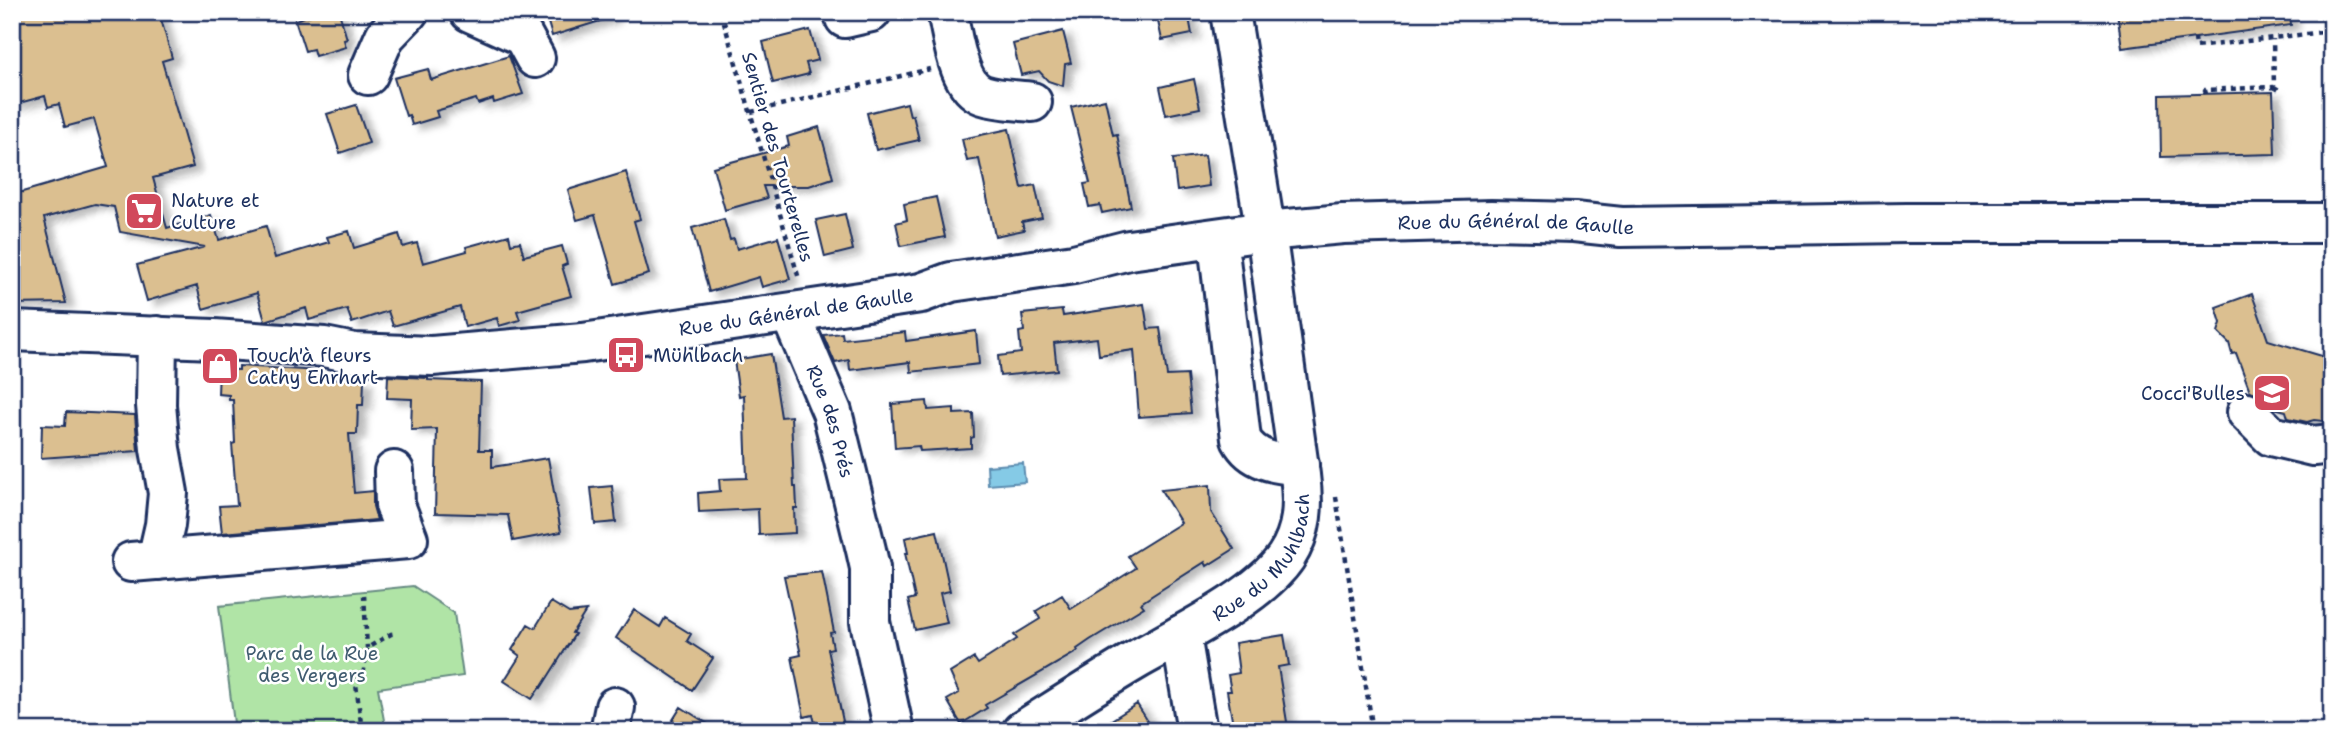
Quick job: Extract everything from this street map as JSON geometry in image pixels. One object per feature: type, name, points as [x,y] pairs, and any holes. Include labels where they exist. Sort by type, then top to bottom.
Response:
[{"type":"street","points":[[368,75],[385,36],[408,12]]},
{"type":"street","points":[[470,12],[519,34]]},
{"type":"street","points":[[947,12],[958,62],[969,87],[983,95],[1032,102]]},
{"type":"street","name":"Rue du Muhlbach","points":[[1021,731],[1264,582],[1284,559],[1302,519],[1299,465],[1230,12]]},
{"type":"street","name":"Rue du Général de Gaulle","points":[[12,331],[157,336],[324,347],[354,353],[432,356],[583,342],[921,293],[951,282],[1074,264],[1129,250],[1267,242],[1396,222],[1491,220],[1574,222],[1621,227],[1907,223],[2332,223]]},
{"type":"street","name":"Rue du Général de Gaulle","points":[[1074,264],[1149,269],[1220,259],[1267,242]]},
{"type":"street","points":[[1220,259],[1241,439],[1246,449],[1254,454],[1275,463],[1299,465]]},
{"type":"street","name":"Rue des Prés","points":[[799,311],[832,412],[870,568],[870,622],[894,731]]},
{"type":"street","points":[[157,336],[156,405],[168,493],[165,525],[144,561],[408,539],[396,505],[394,471]]},
{"type":"street","points":[[2247,412],[2271,436],[2313,446],[2332,444]]},
{"type":"street","points":[[1181,635],[1197,731]]},
{"type":"path","name":"Sentier des Tourterelles","points":[[722,12],[751,112],[799,311]]},
{"type":"path","points":[[2194,38],[2196,47],[2332,31]]},
{"type":"path","points":[[2273,39],[2274,87]]},
{"type":"path","points":[[751,112],[958,62]]},
{"type":"path","points":[[2206,94],[2205,90],[2274,87],[2281,91]]},
{"type":"path","points":[[1334,484],[1373,731]]},
{"type":"path","points":[[362,731],[356,684],[364,670],[367,648],[364,595]]},
{"type":"path","points":[[367,648],[397,633]]},
{"type":"green space","name":"Parc de la Rue des Vergers","points":[[413,586],[454,613],[463,676],[378,688],[386,731],[235,731],[219,606]]},
{"type":"water","points":[[1023,463],[1025,482],[988,485],[987,466]]},
{"type":"building","points":[[12,12],[159,12],[172,58],[162,61],[193,167],[153,178],[167,228],[211,215],[219,240],[266,226],[275,258],[329,242],[327,237],[349,231],[354,248],[399,234],[403,247],[417,243],[423,263],[467,251],[466,247],[509,235],[511,244],[520,242],[524,256],[562,246],[567,264],[562,266],[571,296],[517,311],[520,320],[499,326],[497,318],[465,327],[460,307],[393,326],[388,311],[352,323],[347,309],[309,320],[306,308],[265,321],[257,293],[203,309],[197,286],[147,301],[137,265],[205,247],[120,232],[114,207],[95,204],[44,218],[66,303],[12,304],[12,195],[108,167],[94,119],[65,127],[59,104],[48,107],[45,96],[12,105]]},
{"type":"building","points":[[321,12],[339,12],[347,39],[344,40],[346,47],[315,56],[313,49],[305,51],[295,20]]},
{"type":"building","points":[[545,12],[612,12],[613,17],[552,36]]},
{"type":"building","points":[[1156,12],[1188,12],[1192,34],[1162,40]]},
{"type":"building","points":[[2117,12],[2290,12],[2291,25],[2122,48]]},
{"type":"building","points":[[810,30],[818,60],[806,63],[809,74],[773,83],[763,42]]},
{"type":"building","points":[[1063,31],[1071,63],[1065,64],[1063,86],[1048,81],[1039,71],[1021,75],[1013,44]]},
{"type":"building","points":[[509,56],[523,94],[494,103],[493,99],[478,104],[476,99],[436,111],[438,117],[412,125],[409,115],[406,116],[394,78],[428,69],[431,80]]},
{"type":"building","points":[[1194,79],[1200,108],[1166,115],[1160,87]]},
{"type":"building","points":[[2273,92],[2275,154],[2161,157],[2160,95]]},
{"type":"building","points":[[1105,99],[1113,135],[1117,134],[1131,207],[1102,213],[1100,205],[1089,207],[1084,184],[1090,183],[1071,107]]},
{"type":"building","points":[[907,103],[919,140],[876,150],[867,113]]},
{"type":"building","points":[[356,105],[369,143],[340,153],[327,114]]},
{"type":"building","points":[[819,127],[833,178],[809,186],[763,186],[767,198],[725,210],[713,167],[789,146],[787,137]]},
{"type":"building","points":[[1009,129],[1022,188],[1035,185],[1042,218],[1022,222],[1024,230],[995,236],[979,159],[967,161],[962,139]]},
{"type":"building","points":[[1205,155],[1209,186],[1177,191],[1173,159]]},
{"type":"building","points":[[626,172],[640,219],[634,221],[649,274],[615,284],[595,215],[577,220],[568,190]]},
{"type":"building","points":[[936,197],[945,237],[901,246],[896,223],[907,220],[904,204]]},
{"type":"building","points":[[845,214],[853,250],[825,257],[816,220]]},
{"type":"building","points":[[724,219],[730,240],[734,239],[737,249],[778,237],[790,279],[762,287],[759,277],[709,292],[692,228]]},
{"type":"building","points":[[2252,294],[2268,340],[2332,359],[2332,422],[2307,422],[2288,418],[2286,411],[2274,408],[2262,396],[2250,391],[2236,353],[2232,354],[2229,343],[2218,332],[2221,323],[2216,307]]},
{"type":"building","points":[[1144,304],[1148,329],[1160,328],[1167,376],[1187,375],[1191,413],[1139,417],[1134,350],[1099,355],[1097,338],[1054,343],[1057,370],[1000,376],[998,356],[1021,353],[1019,332],[1024,331],[1022,314],[1062,310],[1063,316]]},
{"type":"building","points":[[976,331],[979,364],[911,372],[910,362],[850,370],[849,360],[835,363],[823,335],[842,333],[843,339],[905,332],[906,341]]},
{"type":"building","points":[[771,354],[781,417],[791,416],[797,508],[794,508],[795,533],[759,535],[758,509],[699,512],[698,493],[720,491],[719,479],[747,478],[744,395],[739,396],[734,360]]},
{"type":"building","points":[[239,366],[319,371],[318,378],[364,380],[363,405],[358,405],[357,434],[349,434],[354,493],[373,491],[377,520],[222,533],[219,506],[237,505],[232,444],[235,443],[233,400],[229,400],[229,395],[218,394],[219,369],[239,370]]},
{"type":"building","points":[[388,376],[481,382],[479,450],[492,450],[492,467],[548,458],[561,532],[513,541],[508,515],[435,513],[437,429],[411,430],[412,399],[387,398]]},
{"type":"building","points":[[927,401],[928,410],[954,408],[954,414],[973,413],[974,437],[971,438],[971,448],[920,451],[919,446],[895,448],[892,404]]},
{"type":"building","points":[[66,412],[135,415],[138,451],[41,458],[42,425],[65,426]]},
{"type":"building","points":[[1210,485],[1211,512],[1234,549],[1207,566],[1205,562],[1153,595],[1141,603],[1144,607],[1090,640],[1077,649],[1078,651],[985,705],[987,708],[961,724],[947,700],[959,693],[950,673],[974,658],[978,664],[1017,639],[1014,635],[1040,619],[1036,611],[1062,595],[1071,609],[1136,568],[1128,556],[1181,523],[1161,490]]},
{"type":"building","points":[[612,486],[616,522],[595,524],[591,488]]},
{"type":"building","points":[[937,531],[950,591],[940,593],[947,623],[915,630],[908,600],[915,598],[905,553],[908,553],[905,538]]},
{"type":"building","points":[[822,572],[834,632],[830,633],[833,648],[828,649],[845,731],[817,731],[813,715],[804,717],[792,657],[801,655],[784,576]]},
{"type":"building","points":[[551,602],[569,613],[586,611],[572,633],[575,634],[532,699],[504,681],[520,656],[512,650],[528,624],[535,628]]},
{"type":"building","points":[[634,610],[660,627],[665,618],[691,634],[687,641],[713,658],[692,690],[616,638]]},
{"type":"building","points":[[1284,635],[1289,665],[1278,667],[1288,728],[1273,731],[1234,731],[1227,691],[1231,691],[1228,675],[1239,673],[1235,643]]},
{"type":"building","points":[[1137,704],[1154,731],[1094,731]]},
{"type":"building","points":[[681,707],[719,731],[666,731]]},
{"type":"place","name":"Nature et Culture","points":[[144,211]]},
{"type":"place","name":"Mühlbach","points":[[626,355]]},
{"type":"place","name":"Touch'à fleurs Cathy Ehrhart","points":[[220,366]]},
{"type":"place","name":"Cocci'Bulles","points":[[2272,393]]}]
